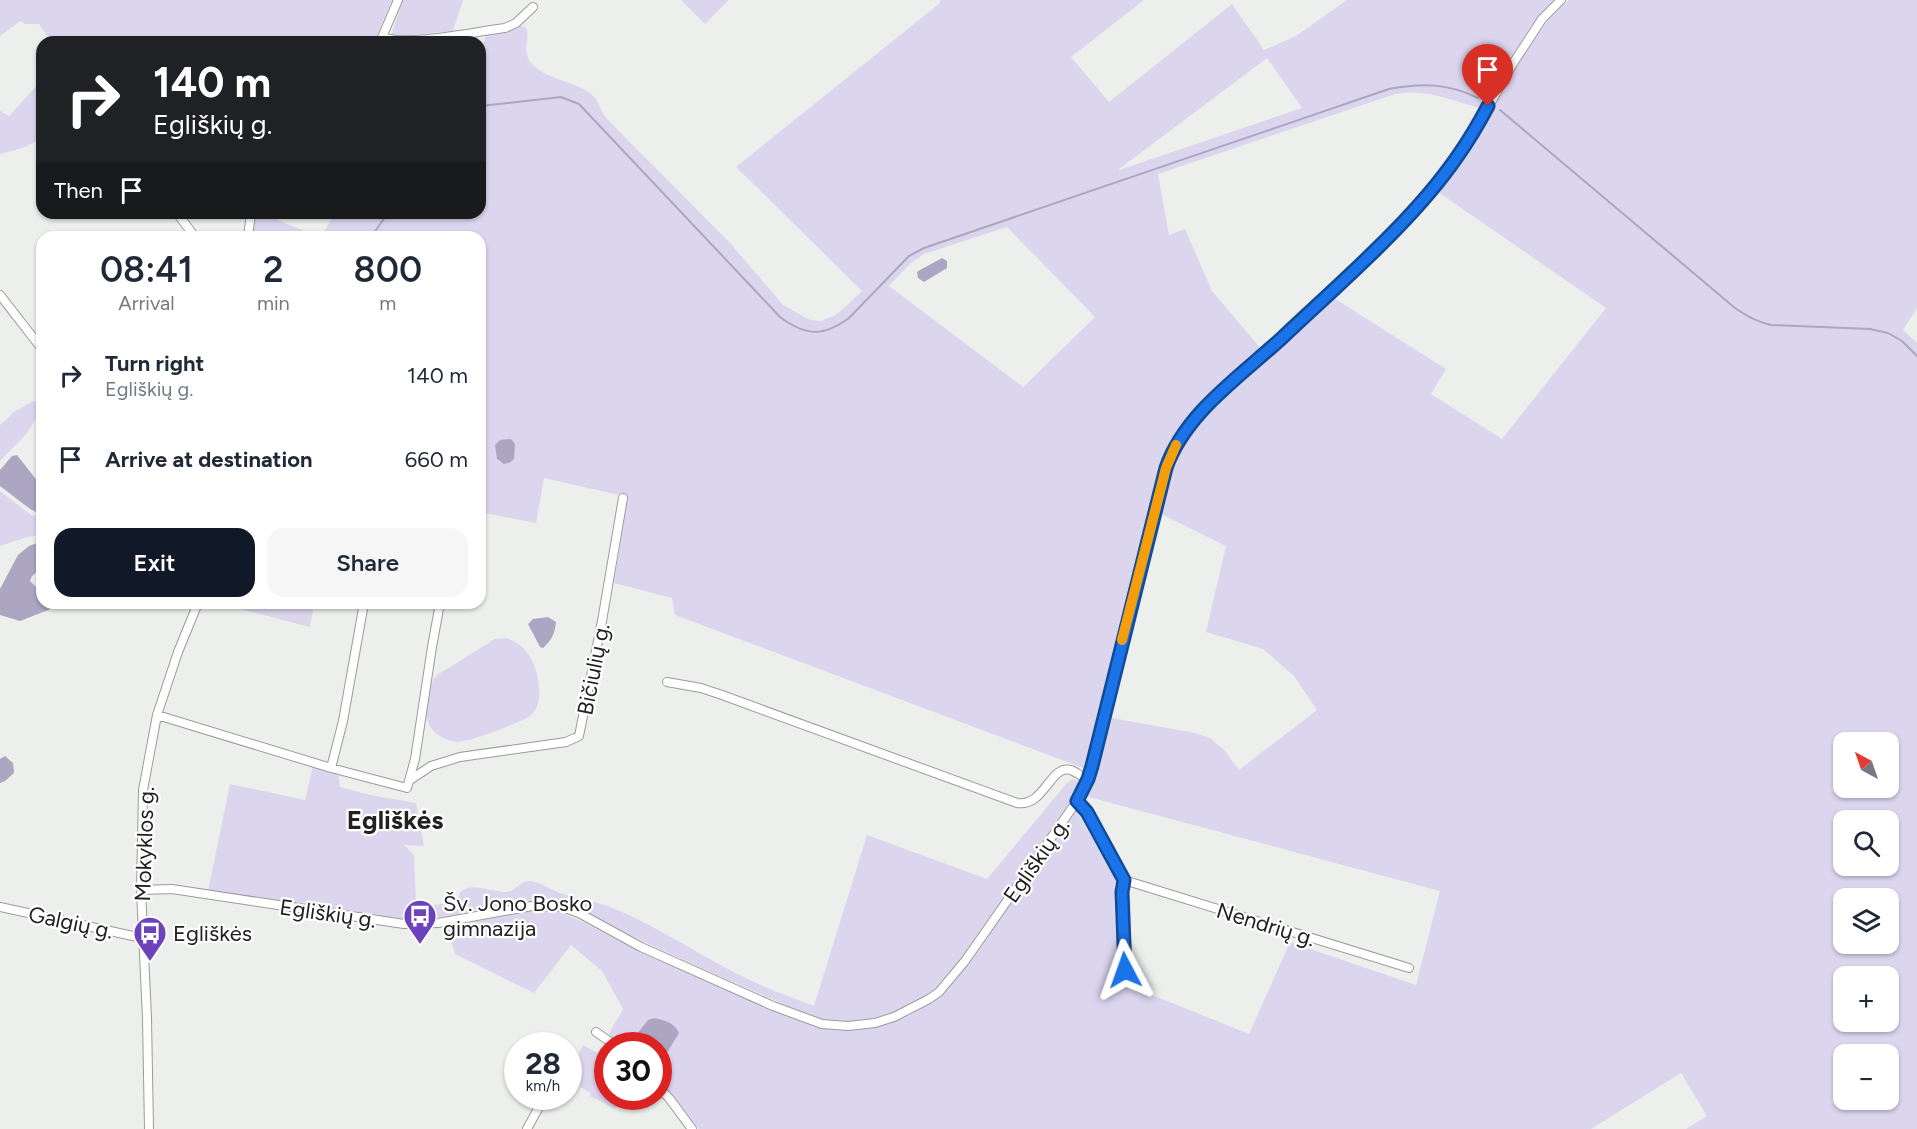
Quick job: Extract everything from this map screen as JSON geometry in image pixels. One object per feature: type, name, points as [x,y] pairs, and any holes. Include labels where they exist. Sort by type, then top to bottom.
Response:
[{"type":"street","points":[[384,36],[398,0]]},
{"type":"street","name":"Egliškių g.","points":[[141,890],[172,889],[404,924],[438,923],[532,906],[562,908],[579,913],[641,947],[773,1006],[822,1024],[875,1023],[894,1017],[930,999],[939,992],[965,961],[1077,801],[1088,779],[1166,468],[1184,431],[1206,407],[1389,235],[1436,184],[1467,142],[1512,64],[1542,19],[1561,0]]},
{"type":"street","points":[[452,36],[506,28],[516,23],[533,7]]},
{"type":"street","points":[[0,295],[36,340]]},
{"type":"street","name":"Bičiulių g.","points":[[408,784],[432,766],[460,757],[566,742],[579,736],[623,498]]},
{"type":"street","name":"Mokyklos g.","points":[[149,1129],[141,890],[143,790],[157,715],[196,609]]},
{"type":"street","points":[[331,768],[343,721],[362,609]]},
{"type":"street","points":[[157,715],[331,768],[408,784],[439,609]]},
{"type":"street","points":[[667,682],[722,695],[1017,803],[1032,802],[1056,774],[1064,770],[1071,770],[1088,779]]},
{"type":"street","points":[[1077,801],[1087,812],[1124,880],[1122,892],[1125,970]]},
{"type":"street","name":"Nendrių g.","points":[[1124,880],[1409,968]]},
{"type":"street","name":"Galgių g.","points":[[0,907],[142,938]]},
{"type":"street","points":[[672,1102],[692,1129]]},
{"type":"street","points":[[527,1129],[537,1110]]},
{"type":"shaded area","points":[[0,0],[392,0],[377,36],[48,36],[39,24],[25,24],[20,21],[0,36]]},
{"type":"shaded area","points":[[403,0],[463,0],[453,31],[391,35]]},
{"type":"shaded area","points":[[681,0],[729,0],[705,24]]},
{"type":"shaded area","points":[[940,0],[1144,0],[1071,57],[1109,102],[1232,4],[1264,50],[1296,36],[1347,0],[1554,0],[1540,14],[1485,96],[1480,108],[1427,94],[1395,94],[1158,174],[1169,235],[1185,229],[1212,291],[1263,351],[1197,412],[1175,440],[1166,456],[1097,715],[1086,769],[675,615],[672,598],[614,583],[628,497],[544,478],[536,523],[486,513],[486,231],[324,231],[332,219],[486,219],[486,35],[504,33],[520,25],[526,28],[527,56],[535,67],[591,94],[606,118],[731,244],[783,305],[810,320],[820,321],[834,316],[862,291],[736,167],[940,3]],"holes":[[[1267,58],[1302,108],[1119,170]],[[1007,227],[1095,317],[1023,387],[889,286],[911,263],[924,254]],[[495,445],[514,459],[507,464],[498,461]]]},
{"type":"shaded area","points":[[1569,0],[1917,0],[1917,308],[1903,330],[1917,343],[1917,1129],[1686,1129],[1707,1116],[1681,1073],[1591,1129],[699,1129],[672,1097],[672,1032],[610,1032],[623,1009],[602,971],[571,945],[534,993],[455,954],[447,928],[532,910],[557,911],[586,923],[646,955],[819,1027],[849,1030],[879,1026],[922,1008],[950,985],[964,969],[1049,844],[1076,810],[1115,877],[1120,982],[1249,1034],[1290,942],[1416,985],[1440,891],[1085,796],[1094,777],[1106,717],[1195,733],[1210,738],[1224,750],[1239,770],[1317,710],[1294,676],[1263,649],[1206,632],[1226,546],[1159,513],[1172,465],[1186,435],[1211,409],[1332,297],[1446,369],[1431,394],[1502,439],[1606,308],[1438,192],[1473,142],[1533,41],[1549,20]]},
{"type":"shaded area","points":[[36,87],[36,141],[28,146],[0,154],[0,111],[9,116]]},
{"type":"shaded area","points":[[254,219],[275,219],[305,231],[253,231]]},
{"type":"shaded area","points":[[942,258],[947,261],[947,268],[924,282],[918,278],[917,272]]},
{"type":"shaded area","points":[[33,401],[36,402],[36,417],[31,428],[0,461],[0,425],[14,412]]},
{"type":"shaded area","points":[[511,439],[515,444],[514,459],[504,464],[497,459],[495,445],[500,440]]},
{"type":"shaded area","points":[[17,455],[36,479],[36,512],[0,486],[0,470],[12,456]]},
{"type":"shaded area","points":[[0,491],[31,515],[36,516],[36,536],[0,546]]},
{"type":"shaded area","points":[[36,543],[36,573],[30,581],[36,587],[36,609],[51,609],[20,621],[0,615],[0,589],[18,555]]},
{"type":"shaded area","points":[[240,609],[313,609],[310,627]]},
{"type":"shaded area","points":[[548,617],[556,622],[556,626],[551,639],[543,648],[540,647],[528,624],[533,619]]},
{"type":"shaded area","points":[[506,638],[524,649],[534,665],[539,694],[534,713],[505,728],[482,736],[457,742],[443,738],[433,730],[427,719],[428,693],[434,678],[495,639]]},
{"type":"shaded area","points":[[5,756],[13,763],[14,773],[0,783],[0,759]]},
{"type":"shaded area","points":[[313,766],[338,773],[340,787],[416,803],[424,846],[404,845],[414,855],[416,902],[413,908],[457,902],[459,894],[469,887],[506,892],[524,882],[533,881],[560,893],[606,906],[631,916],[736,973],[814,1006],[867,835],[987,879],[1066,784],[1073,779],[1080,785],[1075,796],[957,965],[939,987],[922,1000],[897,1012],[870,1020],[843,1023],[810,1016],[673,956],[589,914],[555,903],[504,904],[439,917],[380,917],[208,891],[230,784],[305,800]]},
{"type":"shaded area","points":[[654,1018],[665,1021],[677,1029],[679,1033],[672,1044],[672,1032],[639,1032],[648,1020]]},
{"type":"shaded area","points":[[583,1045],[594,1051],[594,1098],[590,1096],[591,1093],[582,1088]]},
{"type":"waterway","points":[[486,105],[561,97],[579,104],[781,318],[799,328],[815,332],[831,329],[849,318],[909,256],[924,248],[1389,89],[1413,86],[1445,87],[1478,98]]},
{"type":"waterway","points":[[1500,110],[1744,314],[1771,325],[1870,329],[1888,333],[1902,341],[1917,356]]},
{"type":"waterway","points":[[375,231],[384,219]]},
{"type":"slow traffic","points":[[1122,640],[1166,468],[1176,445]]},
{"type":"place","name":"Šv. Jono Bosko gimnazija","points":[[420,945]]},
{"type":"place","name":"Egliškės","points":[[150,962]]},
{"type":"district","name":"Egliškės","points":[[395,820]]},
{"type":"route","points":[[1125,970],[1122,892],[1124,880],[1087,812],[1077,801],[1092,766],[1166,468],[1173,450],[1184,431],[1206,407],[1347,276],[1411,212],[1457,158],[1488,106]]}]
